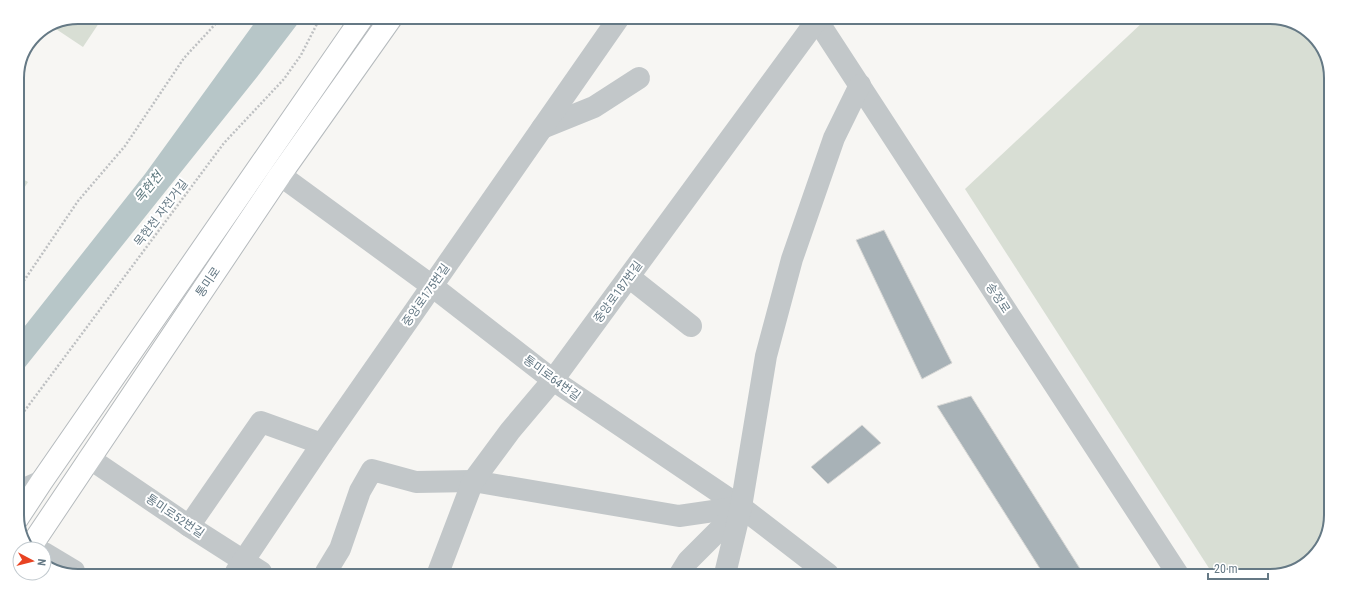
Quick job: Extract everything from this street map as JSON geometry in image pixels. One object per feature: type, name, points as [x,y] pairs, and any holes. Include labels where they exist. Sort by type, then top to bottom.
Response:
[{"type":"main road","name":"통미로","points":[[24,508],[358,24]]},
{"type":"main road","name":"통미로","points":[[40,541],[89,458],[280,175],[387,24]]},
{"type":"street","name":"중앙로175번길","points":[[247,568],[322,444],[615,24]]},
{"type":"street","name":"중앙로187번길","points":[[444,569],[472,481],[510,431],[553,380],[814,24]]},
{"type":"street","name":"송정로","points":[[820,24],[1174,569]]},
{"type":"street","points":[[542,128],[594,107],[639,78]]},
{"type":"street","points":[[726,569],[742,507],[766,356],[790,266],[834,138],[860,85]]},
{"type":"street","name":"통미로64번길","points":[[280,175],[432,286],[553,380],[742,507],[822,569]]},
{"type":"street","points":[[629,277],[691,326]]},
{"type":"street","points":[[189,526],[261,422],[322,444]]},
{"type":"street","name":"통미로52번길","points":[[89,458],[189,526],[247,568]]},
{"type":"street","points":[[328,569],[340,549],[360,491],[372,470],[416,482],[472,481],[679,516],[742,507]]},
{"type":"street","points":[[24,489],[42,481]]},
{"type":"street","points":[[683,569],[688,562],[742,507]]},
{"type":"street","points":[[52,559],[69,568]]},
{"type":"path","points":[[24,281],[78,201],[125,146],[184,58],[215,24]]},
{"type":"path","name":"목현천 자전거길","points":[[25,411],[224,143],[284,79],[301,55],[317,24]]},
{"type":"shaded area","points":[[71,24],[98,24],[83,47],[56,29]]},
{"type":"shaded area","points":[[1141,24],[1280,25],[1297,31],[1313,45],[1321,61],[1324,75],[1324,514],[1323,525],[1315,545],[1300,560],[1287,566],[1270,569],[1209,569],[965,189]]},
{"type":"shaded area","points":[[24,180],[28,182],[24,188]]},
{"type":"water","name":"목현천","points":[[254,24],[297,24],[257,77],[24,368],[24,327],[145,174]]},
{"type":"building","points":[[884,230],[952,363],[922,379],[856,240]]},
{"type":"building","points":[[971,396],[1080,569],[1040,569],[937,406]]},
{"type":"building","points":[[862,425],[881,443],[828,484],[811,467]]}]
